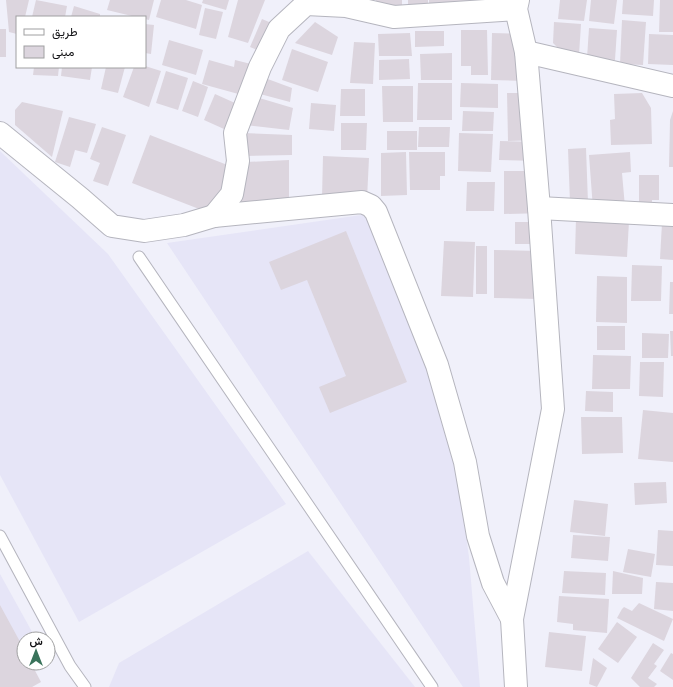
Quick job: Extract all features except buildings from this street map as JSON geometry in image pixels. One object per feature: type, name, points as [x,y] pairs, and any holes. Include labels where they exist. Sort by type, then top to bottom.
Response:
[{"type":"street","points":[[214,216],[232,194],[238,161],[235,133],[260,67],[279,29],[306,4],[347,3],[394,17],[517,5],[526,52],[553,409],[512,619],[516,687]]},
{"type":"street","points":[[526,52],[673,86]]},
{"type":"street","points":[[0,132],[112,226],[144,231],[184,224],[214,216],[362,202],[371,206],[376,212],[405,288],[437,365],[464,462],[478,536],[492,583],[512,619]]},
{"type":"street","points":[[539,208],[673,214]]},
{"type":"lane","points":[[139,257],[432,687]]},
{"type":"lane","points":[[0,536],[70,666],[85,687]]},
{"type":"shaded area","points":[[0,151],[108,254],[286,504],[79,622],[0,475]]},
{"type":"shaded area","points":[[368,214],[451,424],[469,557],[480,687],[463,687],[167,243]]},
{"type":"shaded area","points":[[308,551],[415,687],[109,687],[119,663]]},
{"type":"shaded area","points":[[0,574],[32,631],[16,631],[16,666],[0,677]]}]
